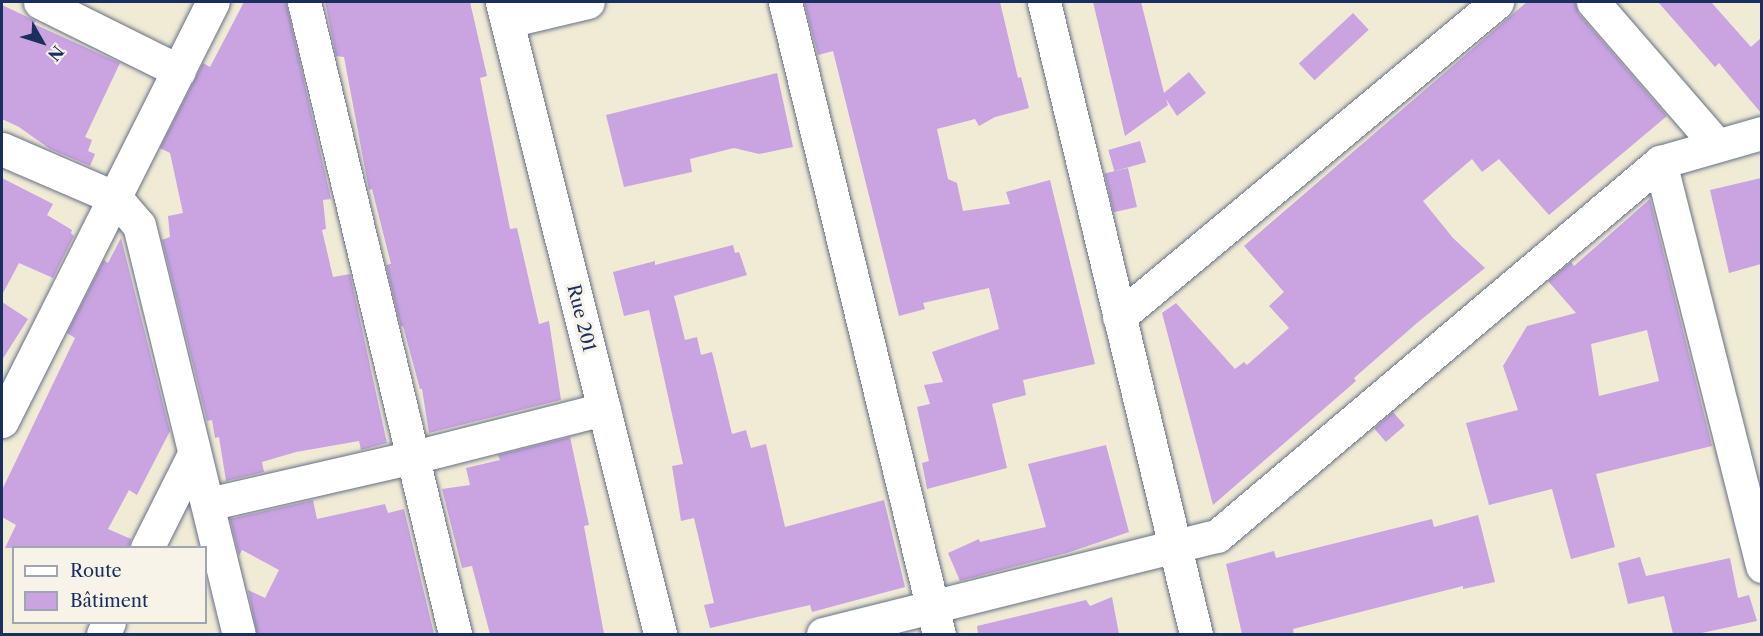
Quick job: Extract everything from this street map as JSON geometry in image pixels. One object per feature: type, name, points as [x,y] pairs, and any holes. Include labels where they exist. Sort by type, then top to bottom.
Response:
[{"type":"street","points":[[40,2],[179,70]]},
{"type":"street","points":[[2,422],[9,386],[116,198],[213,2]]},
{"type":"street","points":[[304,2],[455,634]]},
{"type":"street","points":[[505,11],[588,2]]},
{"type":"street","points":[[785,2],[936,621]]},
{"type":"street","points":[[1044,2],[1196,634]]},
{"type":"street","points":[[1119,316],[1497,2]]},
{"type":"street","points":[[1593,2],[1716,144]]},
{"type":"street","name":"Rue 201","points":[[505,11],[660,634]]},
{"type":"street","points":[[823,634],[936,621],[1217,536],[1660,162],[1716,144],[1761,133]]},
{"type":"street","points":[[2,149],[116,198],[139,225],[239,634]]},
{"type":"street","points":[[1660,162],[1761,566]]},
{"type":"street","points":[[208,504],[414,458],[604,409]]},
{"type":"street","points":[[148,546],[194,454]]},
{"type":"building","points":[[244,2],[286,2],[331,199],[323,200],[326,229],[322,230],[333,277],[350,274],[387,443],[361,450],[359,441],[296,452],[262,462],[264,472],[226,481],[219,437],[215,438],[212,420],[207,421],[162,240],[170,237],[168,216],[183,213],[170,153],[160,148],[203,63],[210,67]]},
{"type":"building","points":[[325,2],[470,2],[487,76],[480,78],[510,229],[517,228],[539,324],[549,321],[561,400],[429,433],[422,389],[420,389],[403,326],[401,327],[386,265],[391,264],[372,189],[369,190],[344,57],[336,56]]},
{"type":"building","points":[[804,2],[1000,2],[1018,78],[1021,77],[1029,108],[995,117],[979,126],[975,119],[937,129],[948,179],[957,183],[963,211],[1010,204],[1006,192],[1050,180],[1095,364],[1023,380],[1026,395],[992,404],[1007,468],[927,489],[922,463],[929,461],[917,407],[930,404],[924,385],[943,382],[932,352],[999,329],[989,288],[923,303],[925,309],[899,316],[833,51],[818,55]]},
{"type":"building","points":[[1093,2],[1141,2],[1164,93],[1189,72],[1206,93],[1177,116],[1166,99],[1168,105],[1125,136]]},
{"type":"building","points":[[1527,2],[1575,2],[1579,14],[1667,116],[1549,215],[1499,159],[1482,172],[1472,159],[1423,201],[1453,238],[1485,268],[1417,323],[1354,378],[1356,381],[1213,505],[1162,313],[1176,303],[1235,369],[1244,362],[1247,365],[1289,328],[1269,306],[1284,292],[1244,246]]},
{"type":"building","points":[[1658,2],[1711,2],[1751,47],[1761,38],[1761,113],[1719,63],[1715,67]]},
{"type":"building","points":[[2,5],[36,21],[34,24],[120,63],[85,137],[92,140],[88,151],[95,154],[90,166],[50,149],[19,127],[2,119]]},
{"type":"building","points":[[1353,13],[1369,30],[1315,80],[1299,63]]},
{"type":"building","points":[[777,73],[793,147],[759,154],[734,148],[690,159],[692,172],[624,187],[606,115]]},
{"type":"building","points":[[1140,141],[1146,162],[1114,171],[1108,150]]},
{"type":"building","points":[[1128,168],[1137,207],[1114,212],[1105,173]]},
{"type":"building","points":[[2,178],[53,204],[47,215],[72,230],[71,233],[74,236],[53,278],[19,263],[2,295]]},
{"type":"building","points":[[1761,178],[1761,264],[1729,273],[1710,190]]},
{"type":"building","points":[[1650,199],[1712,446],[1596,474],[1615,547],[1571,559],[1552,489],[1489,505],[1466,423],[1518,410],[1503,366],[1527,326],[1576,313],[1548,281],[1571,262],[1574,266]],"holes":[[[1647,330],[1659,381],[1599,396],[1591,344]]]},
{"type":"building","points":[[121,238],[170,431],[137,495],[129,490],[108,529],[131,539],[129,546],[12,546],[12,548],[5,548],[16,525],[2,517],[2,490],[75,338],[67,333],[104,260],[108,263]]},
{"type":"building","points":[[733,245],[735,253],[739,252],[747,275],[674,296],[685,340],[697,337],[701,355],[712,352],[732,434],[746,430],[751,448],[766,444],[785,527],[884,500],[905,587],[812,612],[810,605],[710,628],[704,605],[714,603],[694,518],[681,521],[672,466],[683,464],[649,310],[624,316],[613,272],[655,261],[655,265]]},
{"type":"building","points":[[2,302],[28,319],[2,360]]},
{"type":"building","points":[[1393,412],[1405,426],[1386,442],[1374,428]]},
{"type":"building","points":[[570,437],[589,525],[584,526],[604,634],[490,634],[472,566],[462,568],[442,489],[470,485],[466,468],[500,460],[498,455]]},
{"type":"building","points":[[1106,445],[1129,532],[1067,553],[960,581],[948,553],[979,539],[980,542],[1046,527],[1028,464]]},
{"type":"building","points":[[313,500],[317,519],[385,504],[388,513],[404,509],[434,634],[257,634],[248,590],[265,598],[279,570],[242,550],[239,556],[230,519]]},
{"type":"building","points":[[1478,515],[1495,582],[1463,589],[1463,586],[1293,629],[1294,634],[1242,634],[1226,564],[1274,551],[1276,558],[1432,519],[1434,527]]},
{"type":"building","points":[[1640,557],[1646,576],[1730,558],[1738,598],[1749,595],[1757,621],[1697,634],[1673,634],[1664,596],[1628,604],[1618,563]]},
{"type":"building","points":[[1112,597],[1119,634],[978,634],[977,626],[1086,600],[1090,606]]}]
